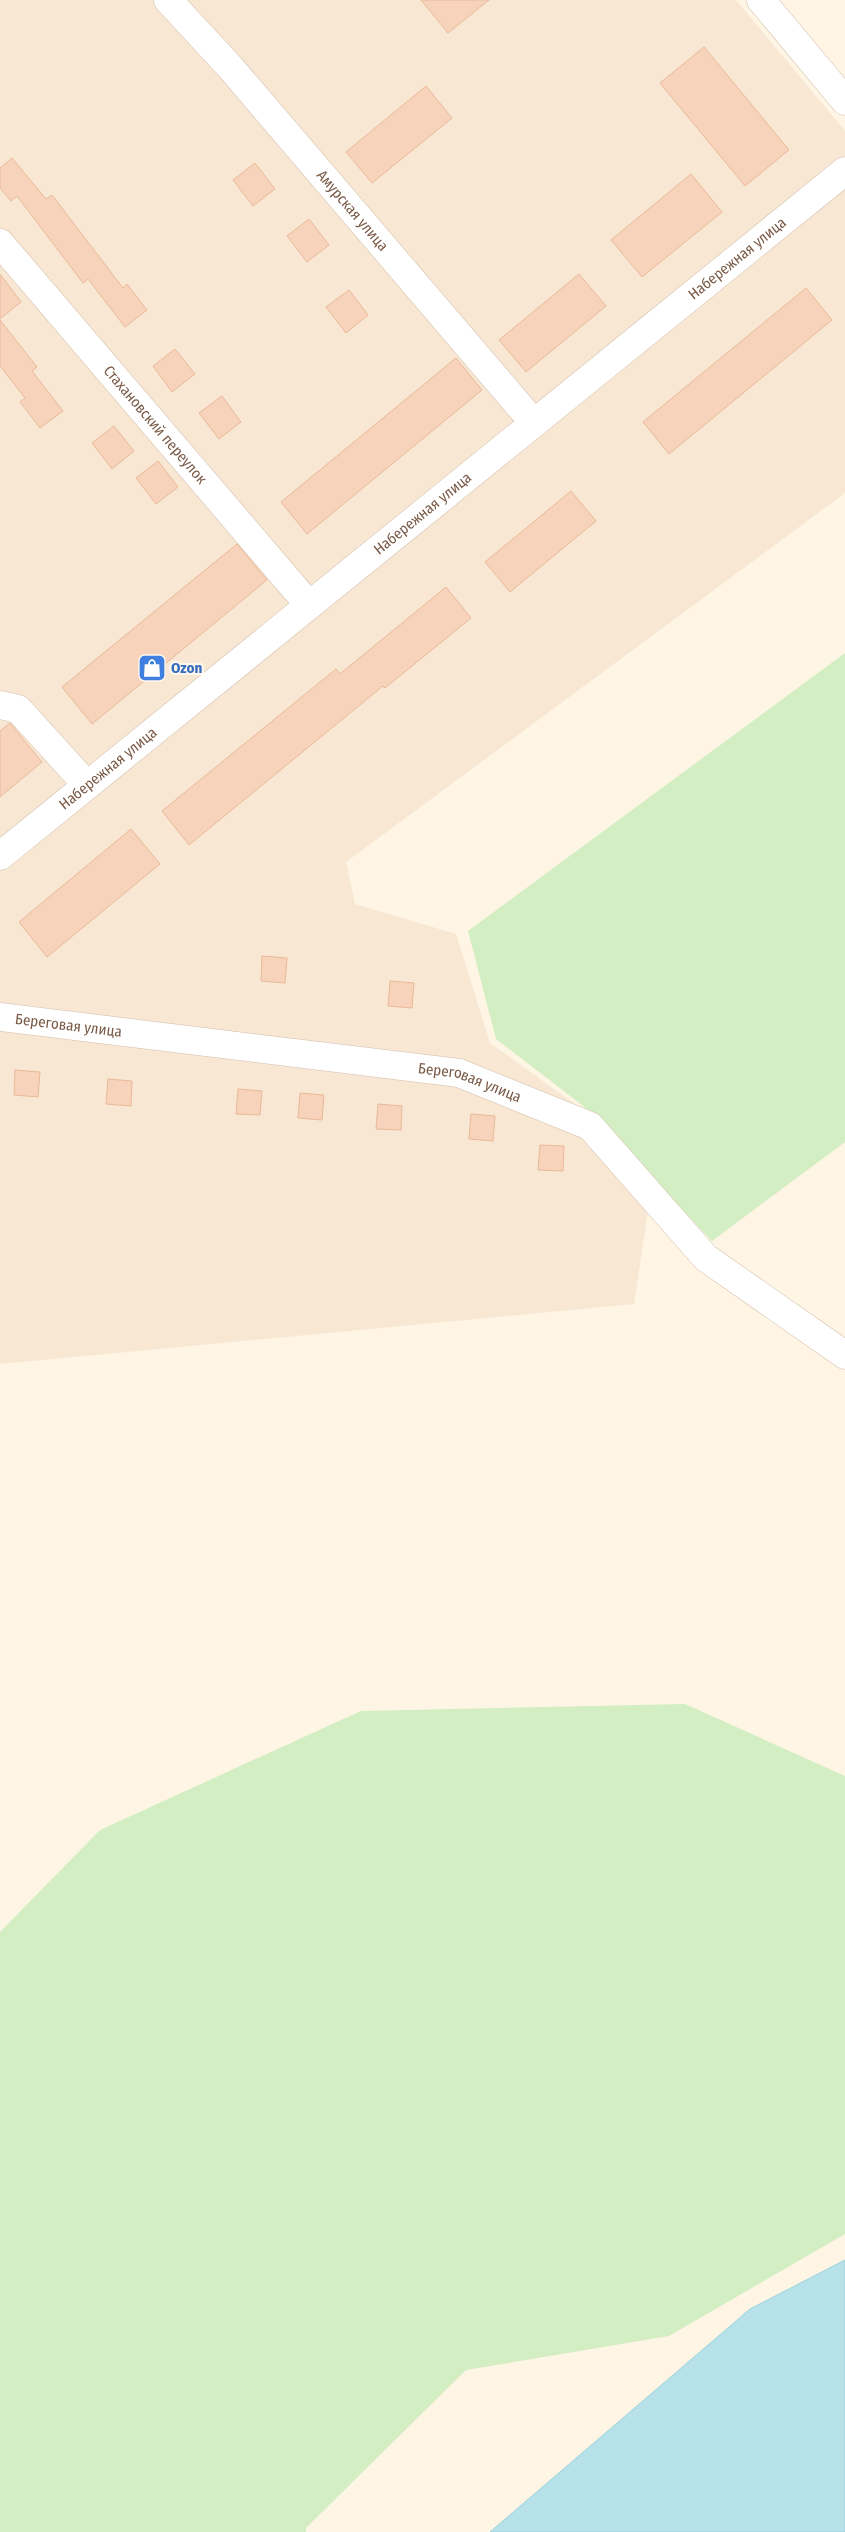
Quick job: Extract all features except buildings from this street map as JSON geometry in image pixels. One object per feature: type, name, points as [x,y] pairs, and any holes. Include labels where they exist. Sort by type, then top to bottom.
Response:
[{"type":"street","name":"Амурская улица","points":[[168,0],[230,67],[534,423]]},
{"type":"street","points":[[761,0],[845,102]]},
{"type":"street","name":"Набережная улица","points":[[0,856],[845,171]]},
{"type":"street","name":"Стахановский переулок","points":[[0,244],[309,605]]},
{"type":"street","points":[[0,705],[18,709],[87,785]]},
{"type":"street","name":"Береговая улица","points":[[0,1018],[458,1073],[476,1080],[590,1126],[706,1258],[845,1355]]},
{"type":"shaded area","points":[[0,0],[736,0],[845,131],[845,493],[346,862],[355,904],[456,934],[490,1043],[579,1107],[648,1211],[634,1304],[0,1364]]},
{"type":"green space","points":[[845,653],[845,1142],[712,1241],[582,1105],[496,1039],[468,931]]},
{"type":"green space","points":[[685,1704],[845,1776],[845,2234],[669,2336],[466,2370],[306,2528],[306,2532],[0,2532],[0,1932],[100,1830],[361,1711]]},
{"type":"water","points":[[845,2260],[845,2532],[490,2532],[750,2309]]},
{"type":"place","name":"Ozon","points":[[152,668]]}]
